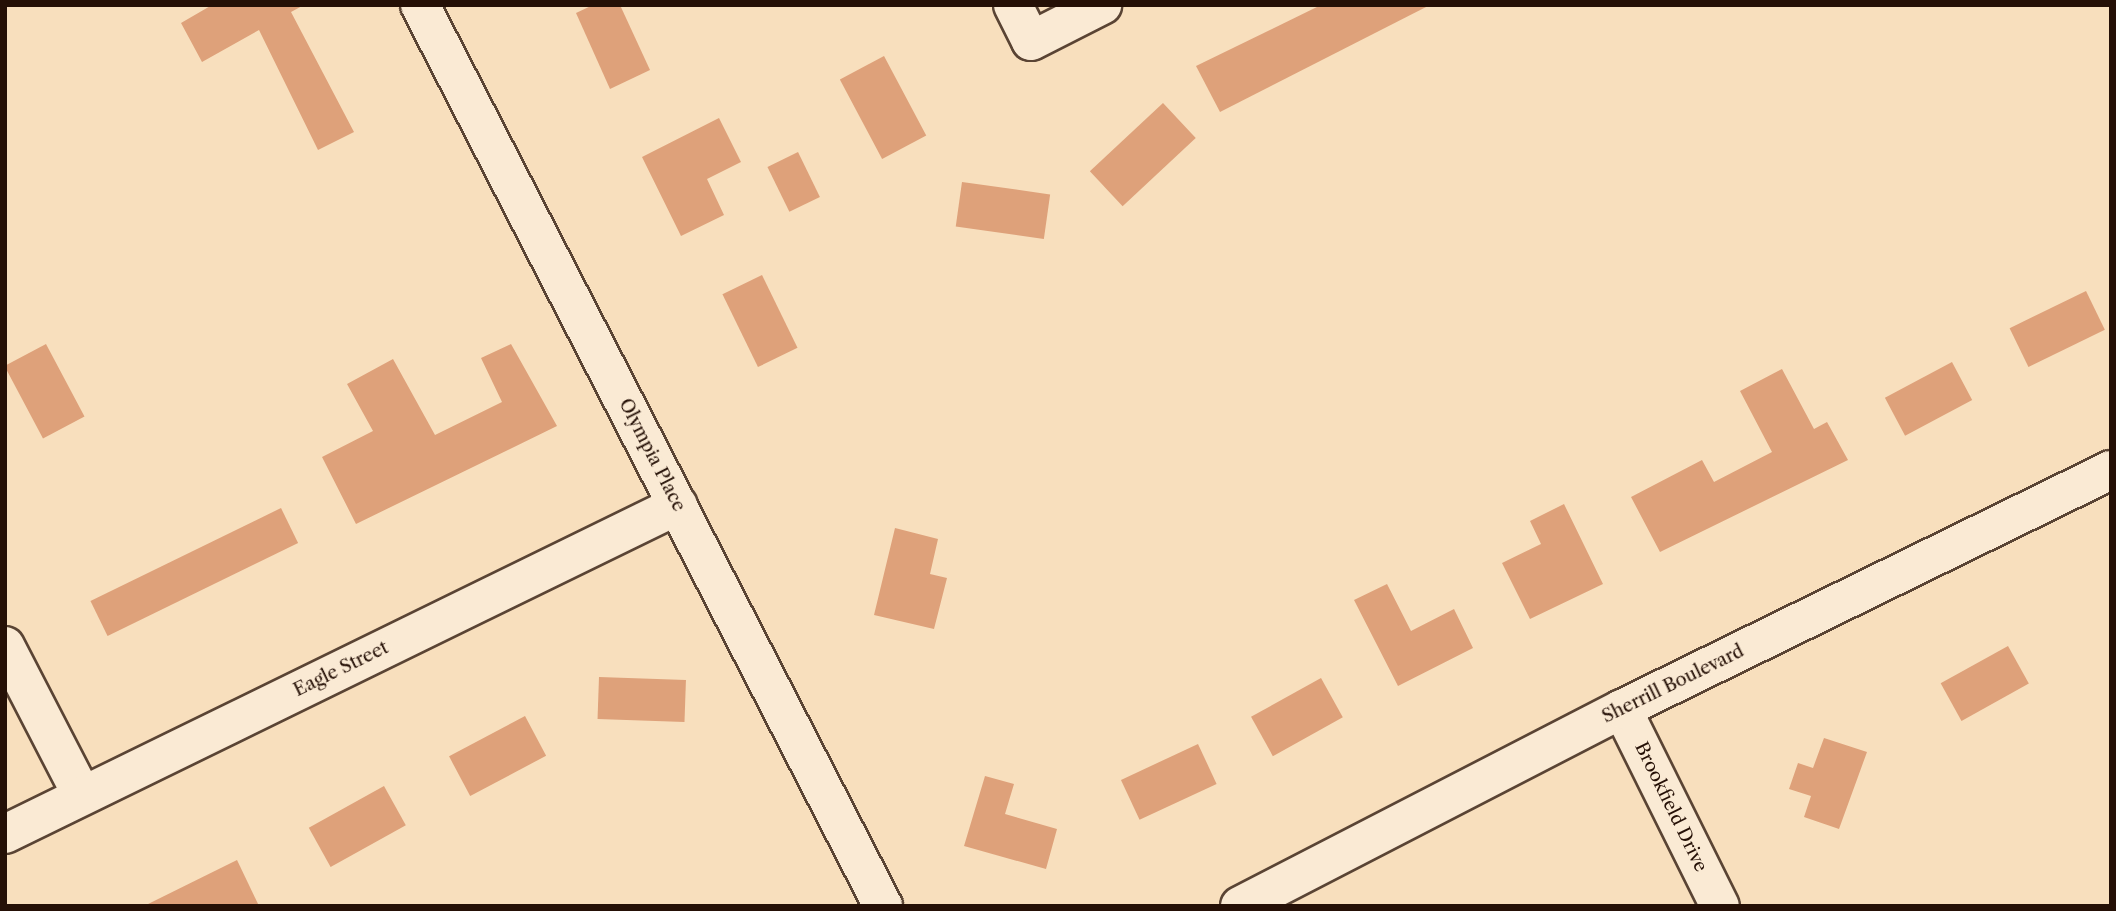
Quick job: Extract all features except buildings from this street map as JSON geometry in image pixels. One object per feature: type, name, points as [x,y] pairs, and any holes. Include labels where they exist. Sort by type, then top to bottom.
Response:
[{"type":"street","name":"Olympia Place","points":[[420,5],[883,906]]},
{"type":"street","points":[[1013,5],[1031,41],[1102,5]]},
{"type":"street","name":"Sherrill Boulevard","points":[[1240,906],[1622,709],[2111,470]]},
{"type":"street","name":"Eagle Street","points":[[5,834],[678,505]]},
{"type":"street","points":[[5,646],[82,795]]},
{"type":"street","name":"Brookfield Drive","points":[[1622,709],[1720,906]]}]
